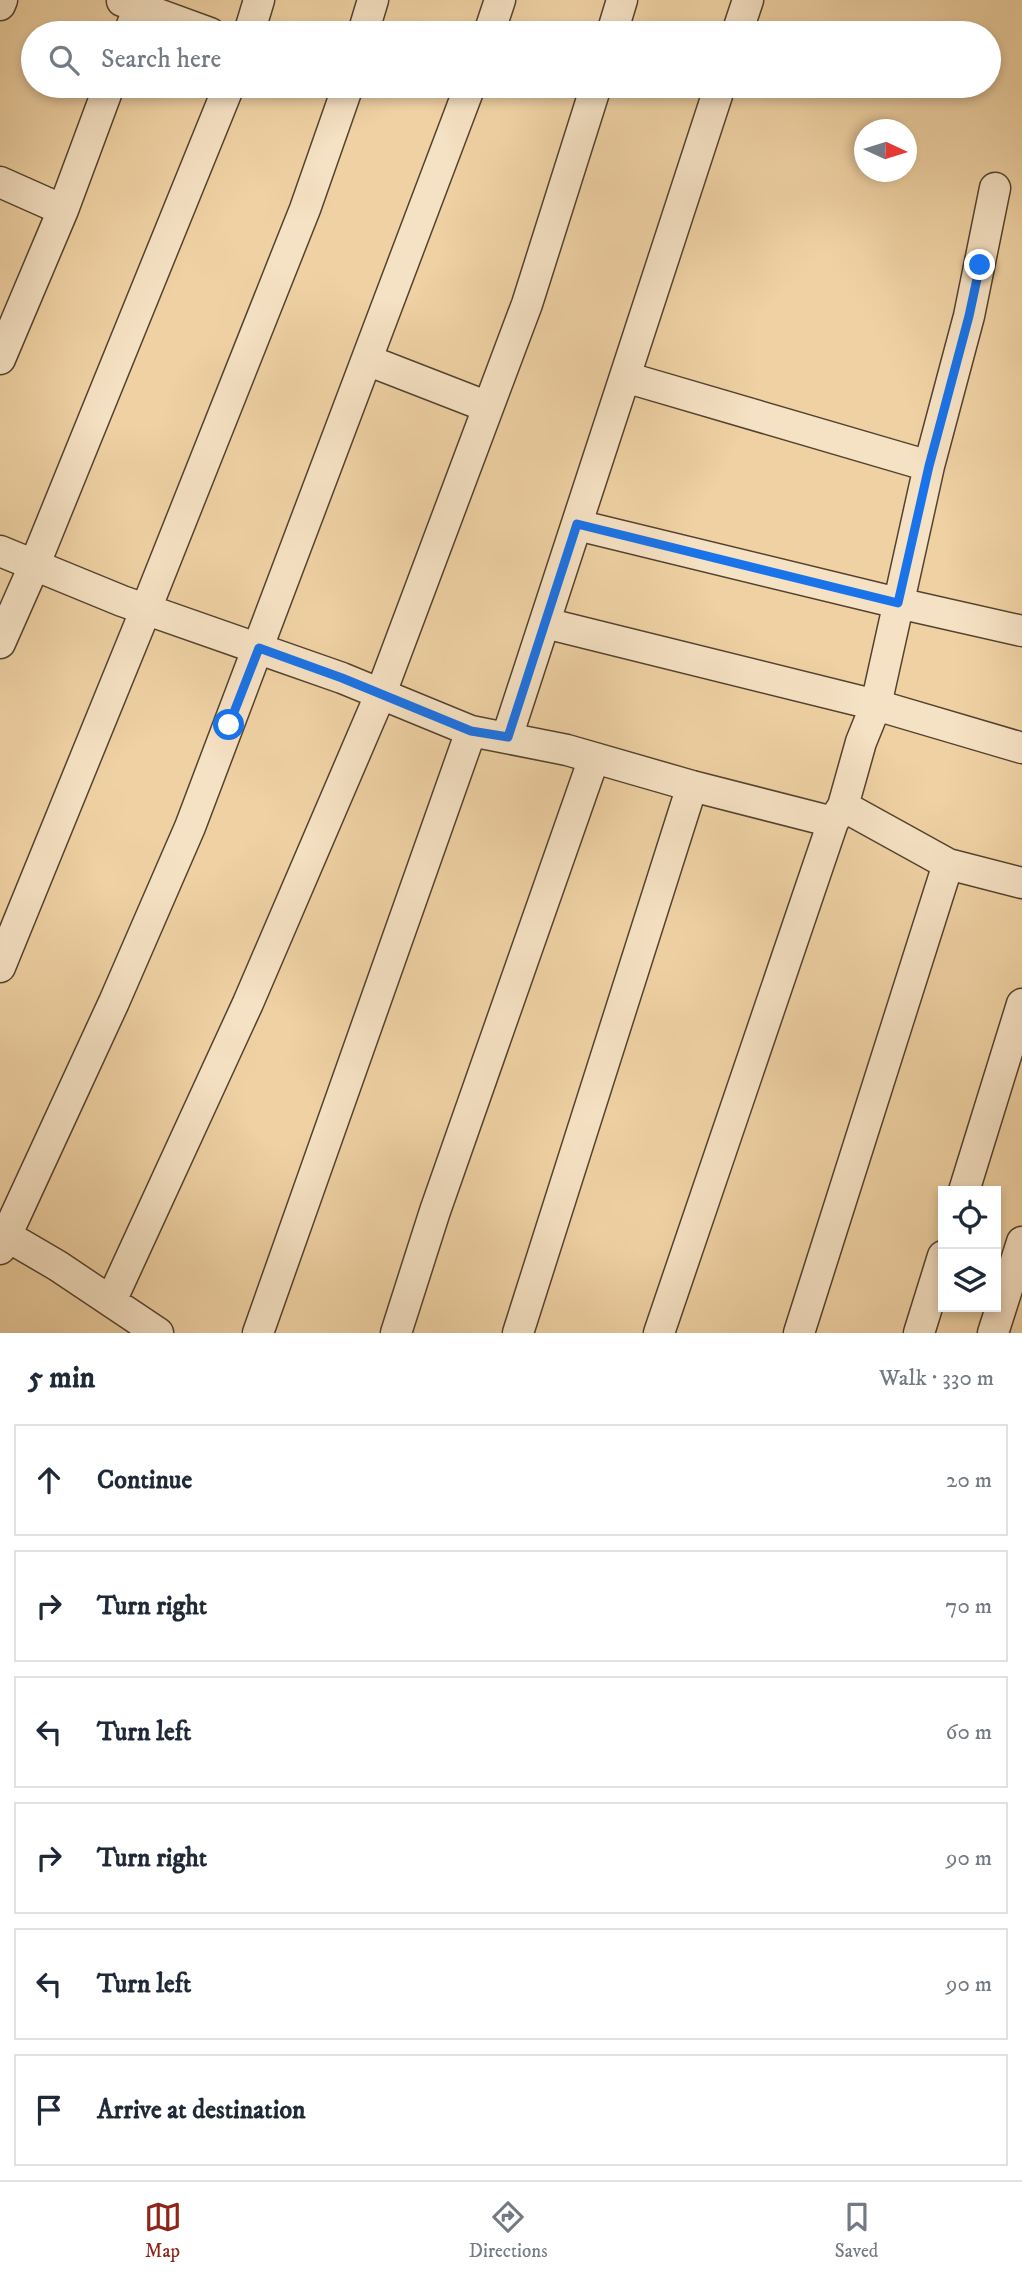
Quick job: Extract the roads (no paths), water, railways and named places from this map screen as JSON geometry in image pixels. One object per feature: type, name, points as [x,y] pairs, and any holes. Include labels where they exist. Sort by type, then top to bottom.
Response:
[{"type":"street","points":[[0,5],[2,0]]},
{"type":"street","points":[[253,21],[259,0]]},
{"type":"street","points":[[367,21],[373,0]]},
{"type":"street","points":[[493,21],[500,0]]},
{"type":"street","points":[[616,21],[622,0]]},
{"type":"street","points":[[126,8],[170,21]]},
{"type":"street","points":[[0,359],[62,210],[104,98]]},
{"type":"street","points":[[0,643],[34,566],[224,98]]},
{"type":"street","points":[[0,967],[305,209],[344,98]]},
{"type":"street","points":[[155,1332],[111,1301],[2,1239],[109,1014],[190,827],[465,98]]},
{"type":"street","points":[[111,1301],[248,1003],[381,693],[535,279],[592,98]]},
{"type":"street","points":[[508,737],[716,98]]},
{"type":"street","points":[[0,182],[62,210]]},
{"type":"street","points":[[659,1333],[876,705],[929,466],[969,316],[995,188]]},
{"type":"street","points":[[367,360],[488,407]]},
{"type":"street","points":[[625,377],[929,466]]},
{"type":"street","points":[[577,524],[898,603],[1020,625]]},
{"type":"street","points":[[0,551],[146,609],[381,693],[471,731],[594,758],[692,786],[838,814],[948,864],[1022,884]]},
{"type":"street","points":[[545,623],[876,705],[1022,748]]},
{"type":"street","points":[[258,1333],[471,731]]},
{"type":"street","points":[[396,1333],[435,1211],[594,758]]},
{"type":"street","points":[[518,1333],[692,786]]},
{"type":"street","points":[[799,1333],[948,864]]},
{"type":"street","points":[[966,1186],[1022,1004]]},
{"type":"street","points":[[993,1333],[1012,1307],[1022,1242]]},
{"type":"street","points":[[919,1333],[938,1272]]}]
